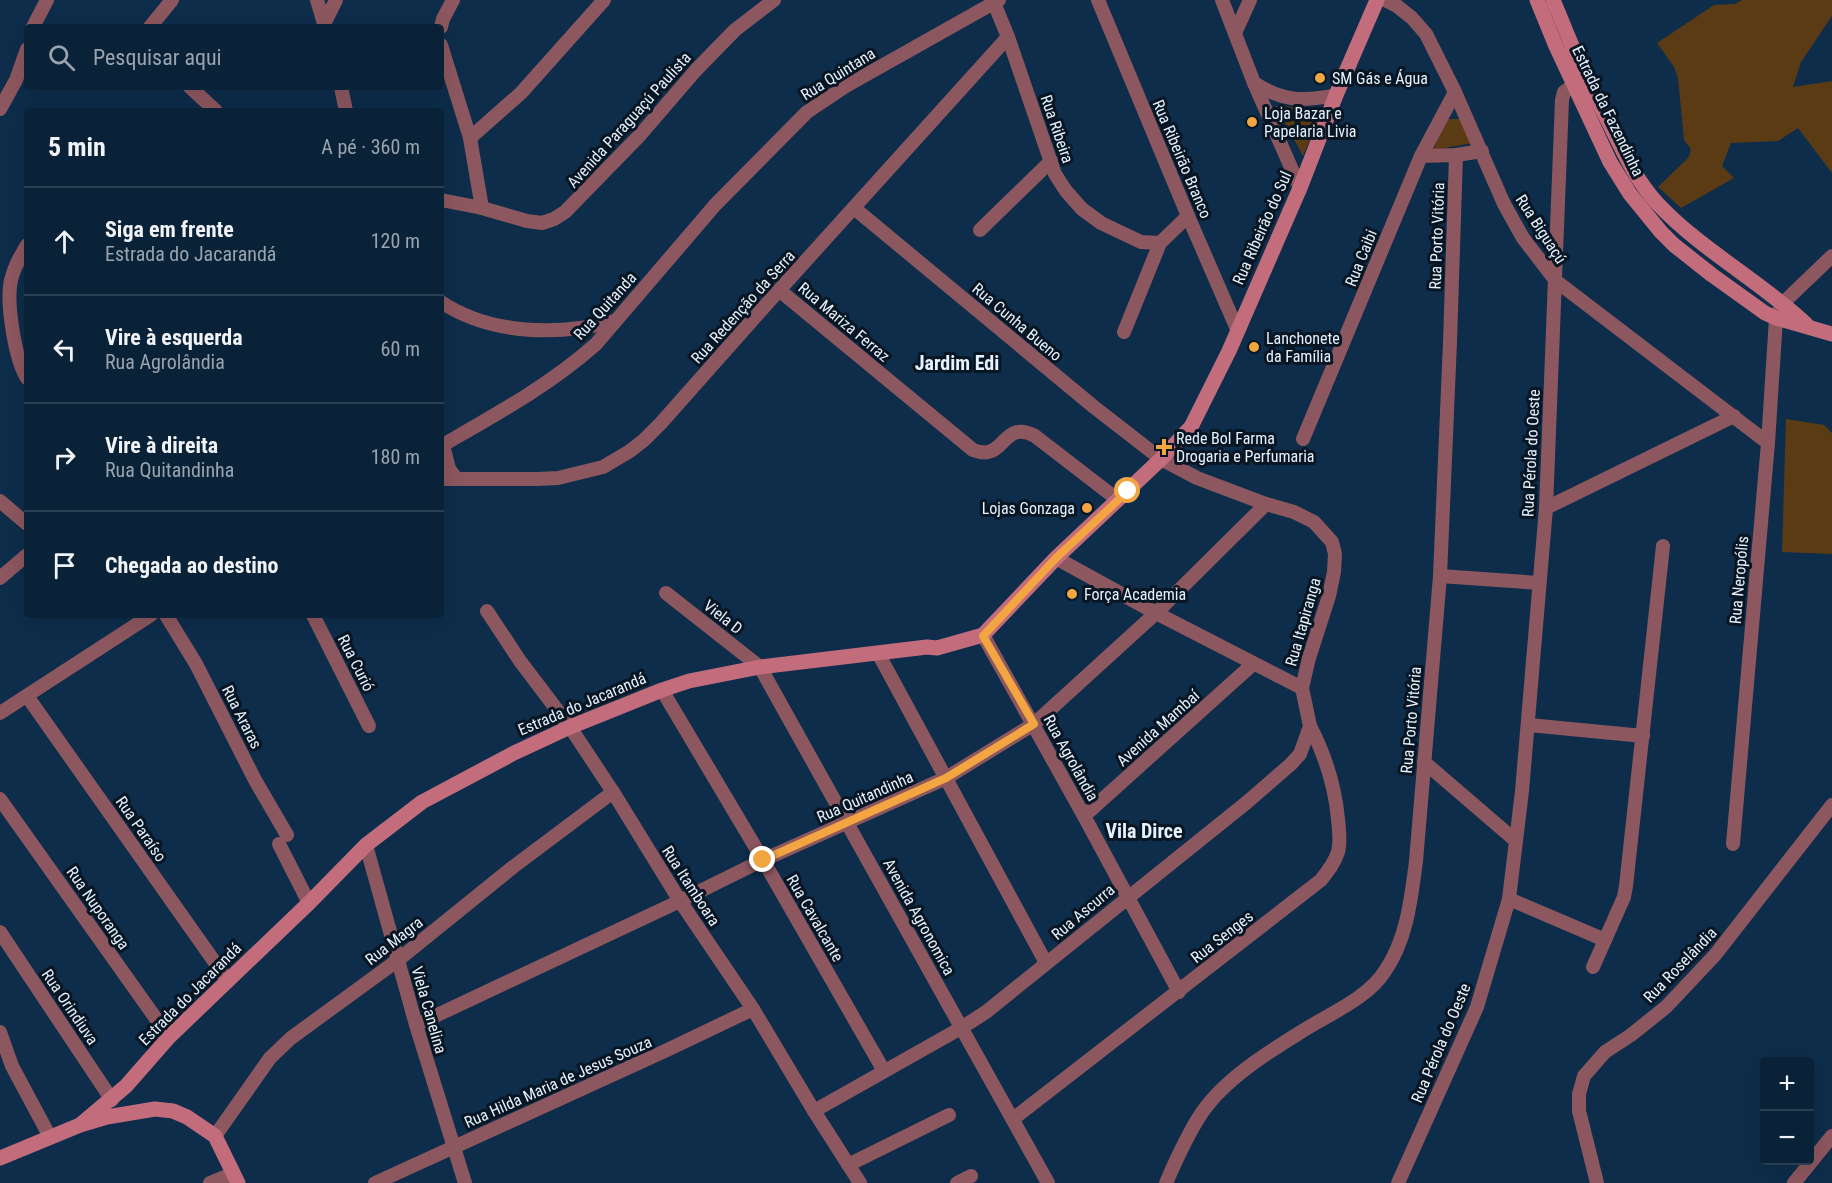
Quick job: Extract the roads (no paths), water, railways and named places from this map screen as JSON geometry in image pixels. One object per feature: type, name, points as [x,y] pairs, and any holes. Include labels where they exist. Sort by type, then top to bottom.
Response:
[{"type":"main road","name":"Rua Ribeirão do Sul","points":[[1161,459],[1195,421],[1229,351],[1300,188],[1336,95],[1377,0]]},
{"type":"main road","name":"Estrada da Fazendinha","points":[[1537,0],[1580,82],[1640,181],[1657,202],[1699,241],[1783,303],[1808,326]]},
{"type":"main road","name":"Estrada da Fazendinha","points":[[1553,0],[1610,162],[1646,215],[1674,245],[1748,302],[1776,318],[1832,334]]},
{"type":"main road","points":[[983,636],[1056,558],[1161,459]]},
{"type":"main road","name":"Estrada do Jacarandá","points":[[80,1125],[112,1100],[169,1037],[366,845],[422,802],[514,753],[570,727],[689,681],[759,667],[927,647],[937,648],[983,636]]},
{"type":"main road","name":"Estrada do Jacarandá","points":[[0,1158],[80,1125],[107,1117],[155,1109],[188,1117],[215,1136]]},
{"type":"main road","points":[[215,1136],[235,1178]]},
{"type":"street","points":[[35,24],[48,0]]},
{"type":"street","points":[[152,24],[172,0]]},
{"type":"street","points":[[317,0],[323,24]]},
{"type":"street","points":[[325,24],[336,0]]},
{"type":"street","points":[[442,24],[453,0]]},
{"type":"street","points":[[470,138],[521,93],[604,0]]},
{"type":"street","name":"Avenida Paraguaçú Paulista","points":[[444,201],[482,208],[527,221],[542,223],[554,219],[565,212],[640,135],[696,70],[728,38],[748,19],[774,0]]},
{"type":"street","name":"Rua Ribeirão Branco","points":[[1098,0],[1238,329]]},
{"type":"street","points":[[1222,0],[1254,83],[1300,188]]},
{"type":"street","points":[[1235,33],[1250,0]]},
{"type":"street","name":"Rua Biguaçú","points":[[1385,0],[1412,18],[1426,34],[1455,92],[1509,213],[1523,237],[1556,281],[1768,444]]},
{"type":"street","name":"Rua Ribeira","points":[[997,1],[1055,174],[1066,191],[1082,209],[1101,223],[1141,242],[1160,243]]},
{"type":"street","name":"Rua Quintana","points":[[716,205],[793,124],[822,101],[997,1]]},
{"type":"street","name":"Rua Redenção da Serra","points":[[444,479],[558,478],[603,467],[630,451],[661,423],[1008,37]]},
{"type":"street","points":[[0,109],[16,80],[24,57]]},
{"type":"street","points":[[444,58],[470,138],[482,208]]},
{"type":"street","name":"Rua Pérola do Oeste","points":[[1398,1183],[1477,1007],[1509,899],[1529,725],[1546,508],[1562,100],[1564,92],[1580,82]]},
{"type":"street","points":[[1254,83],[1269,93],[1287,98],[1336,95]]},
{"type":"street","points":[[193,90],[213,108]]},
{"type":"street","points":[[342,90],[345,108]]},
{"type":"street","name":"Rua Caibi","points":[[1304,439],[1421,156],[1455,92]]},
{"type":"street","points":[[1421,156],[1456,155],[1482,151]]},
{"type":"street","name":"Rua Porto Vitória","points":[[1166,1183],[1202,1113],[1219,1093],[1245,1070],[1293,1036],[1353,1000],[1373,985],[1384,973],[1394,956],[1402,934],[1410,903],[1440,576],[1456,155]]},
{"type":"street","points":[[980,230],[1051,161]]},
{"type":"street","name":"Rua Quitanda","points":[[444,444],[526,397],[596,344],[716,205]]},
{"type":"street","name":"Rua Cunha Bueno","points":[[854,208],[1094,407],[1161,459]]},
{"type":"street","points":[[1124,332],[1160,243],[1188,216]]},
{"type":"street","points":[[24,250],[10,283],[12,331],[24,372]]},
{"type":"street","points":[[1776,318],[1783,303],[1832,256]]},
{"type":"street","name":"Rua Mariza Ferraz","points":[[779,290],[973,450],[987,454],[1014,432],[1024,431],[1035,436],[1118,500]]},
{"type":"street","points":[[444,304],[468,318],[492,325],[560,330],[590,327],[615,321]]},
{"type":"street","name":"Rua Neropólis","points":[[1733,844],[1768,444],[1776,318]]},
{"type":"street","points":[[1546,508],[1734,416]]},
{"type":"street","points":[[444,452],[456,478]]},
{"type":"street","name":"Rua Itapiranga","points":[[1161,459],[1197,478],[1294,512],[1314,522],[1332,542],[1335,554],[1334,572],[1302,688]]},
{"type":"street","points":[[0,501],[24,521]]},
{"type":"street","name":"Rua Quitandinha","points":[[416,1025],[763,860],[946,778],[1034,724],[1156,613],[1266,504]]},
{"type":"street","points":[[1593,967],[1624,897],[1626,886],[1663,546]]},
{"type":"street","points":[[0,578],[24,558]]},
{"type":"street","points":[[1056,558],[1156,613],[1302,688],[1310,726]]},
{"type":"street","points":[[1440,576],[1539,583]]},
{"type":"street","name":"Viela D","points":[[666,593],[759,667]]},
{"type":"street","name":"Rua Itamboara","points":[[487,611],[520,661],[570,727],[613,792],[680,901],[753,1009],[860,1183]]},
{"type":"street","points":[[0,713],[146,618]]},
{"type":"street","name":"Rua Araras","points":[[168,618],[196,664],[255,780],[283,839],[309,903]]},
{"type":"street","name":"Rua Curió","points":[[315,618],[369,726]]},
{"type":"street","name":"Rua Agrolândia","points":[[983,636],[1034,724],[1179,992]]},
{"type":"street","points":[[878,653],[1046,963]]},
{"type":"street","name":"Avenida Mambaí","points":[[1084,816],[1253,664]]},
{"type":"street","name":"Avenida Agronomica","points":[[759,667],[1048,1183]]},
{"type":"street","name":"Rua Cavalcante","points":[[662,690],[884,1071]]},
{"type":"street","name":"Rua Paraíso","points":[[27,696],[228,981]]},
{"type":"street","points":[[1529,725],[1643,736]]},
{"type":"street","name":"Rua Ascurra","points":[[814,1111],[986,1012],[1246,803],[1291,764],[1300,754],[1310,726]]},
{"type":"street","name":"Rua Senges","points":[[1013,1119],[1321,880],[1338,851],[1340,833],[1337,801],[1327,764],[1310,726]]},
{"type":"street","points":[[1424,762],[1516,841]]},
{"type":"street","name":"Rua Magra","points":[[215,1136],[270,1058],[291,1038],[398,960],[513,867],[613,792]]},
{"type":"street","name":"Rua Nuporanga","points":[[0,799],[169,1037]]},
{"type":"street","name":"Rua Roselândia","points":[[1597,1183],[1579,1111],[1579,1094],[1584,1076],[1605,1052],[1666,1007],[1715,955],[1832,805]]},
{"type":"street","name":"Viela Canelina","points":[[366,845],[416,1025],[465,1183]]},
{"type":"street","points":[[1509,899],[1605,939]]},
{"type":"street","name":"Rua Orindiuva","points":[[0,932],[112,1100]]},
{"type":"street","name":"Rua Hilda Maria de Jesus Souza","points":[[375,1183],[753,1009]]},
{"type":"street","points":[[0,1032],[12,1066],[50,1137]]},
{"type":"street","points":[[848,1165],[949,1115]]},
{"type":"street","points":[[1794,1183],[1832,1136]]},
{"type":"street","points":[[957,1183],[971,1176]]},
{"type":"street","points":[[210,1183],[235,1178]]},
{"type":"place","name":"SM Gás e Água","points":[[1320,78]]},
{"type":"place","name":"Loja Bazar e Papelaria Livia","points":[[1252,122]]},
{"type":"place","name":"Lanchonete da Família","points":[[1254,347]]},
{"type":"place","name":"Rede Bol Farma Drogaria e Perfumaria","points":[[1164,447]]},
{"type":"place","name":"Lojas Gonzaga","points":[[1087,508]]},
{"type":"place","name":"Força Academia","points":[[1072,594]]},
{"type":"district","name":"Jardim Edi","points":[[957,363]]},
{"type":"district","name":"Vila Dirce","points":[[1144,831]]}]
